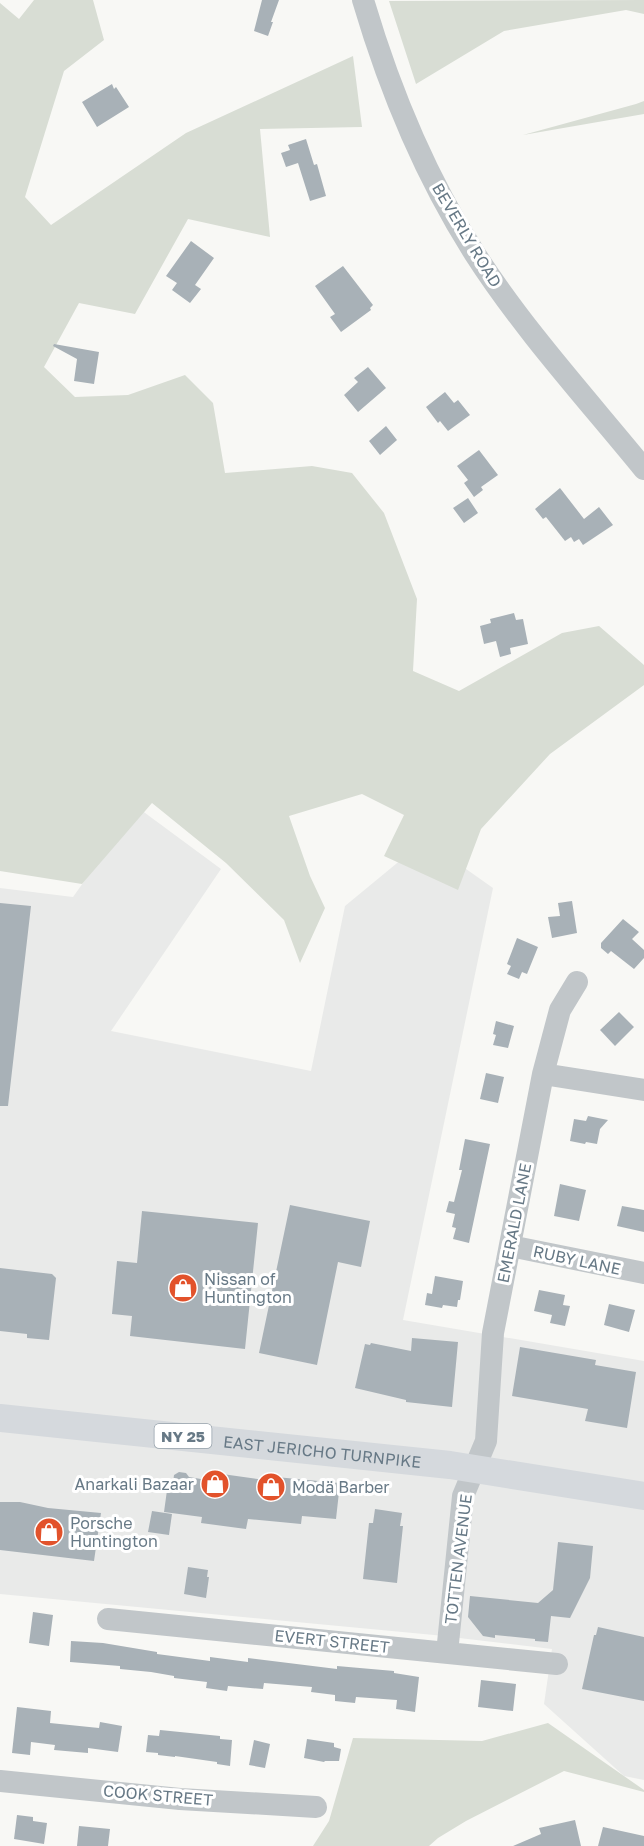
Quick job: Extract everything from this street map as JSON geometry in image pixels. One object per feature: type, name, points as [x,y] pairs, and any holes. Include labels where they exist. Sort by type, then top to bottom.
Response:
[{"type":"main road","name":"EAST JERICHO TURNPIKE","points":[[0,1418],[475,1468],[644,1496]]},
{"type":"street","name":"BEVERLY ROAD","points":[[363,0],[392,88],[411,133],[433,180],[475,254],[555,361],[644,469]]},
{"type":"street","name":"EMERALD LANE","points":[[475,1468],[486,1441],[493,1333],[543,1074],[560,1010],[577,982]]},
{"type":"street","points":[[543,1074],[644,1090]]},
{"type":"street","name":"RUBY LANE","points":[[510,1246],[644,1273]]},
{"type":"street","name":"TOTTEN AVENUE","points":[[447,1653],[463,1496],[475,1468]]},
{"type":"street","name":"EVERT STREET","points":[[108,1619],[557,1664]]},
{"type":"street","name":"COOK STREET","points":[[0,1781],[180,1799],[316,1807]]},
{"type":"shaded area","points":[[34,0],[93,0],[104,40],[64,71],[25,197],[51,225],[186,133],[353,56],[362,127],[260,129],[270,237],[188,219],[135,314],[79,303],[44,367],[75,397],[128,395],[185,375],[213,403],[225,473],[312,466],[352,473],[384,513],[417,599],[413,671],[459,691],[562,633],[599,626],[644,665],[644,685],[550,754],[481,829],[458,890],[384,856],[404,815],[362,794],[289,816],[310,876],[325,908],[300,963],[284,920],[226,863],[152,803],[82,884],[0,871],[0,3],[19,19]]},
{"type":"shaded area","points":[[644,0],[644,14],[626,10],[504,31],[416,84],[389,1]]},
{"type":"shaded area","points":[[644,101],[644,114],[523,135],[636,104]]},
{"type":"shaded area","points":[[137,807],[221,869],[111,1031],[311,1071],[345,906],[425,840],[493,888],[403,1320],[644,1361],[644,1780],[624,1776],[544,1704],[552,1649],[434,1635],[0,1594],[0,888],[73,897]]},
{"type":"shaded area","points":[[548,1723],[644,1792],[564,1771],[466,1821],[429,1846],[313,1846],[329,1821],[353,1738],[482,1741]]},
{"type":"building","points":[[262,0],[279,0],[268,36],[254,31]]},
{"type":"building","points":[[112,84],[129,107],[97,127],[82,102]]},
{"type":"building","points":[[306,139],[314,165],[317,164],[326,196],[310,201],[298,163],[286,167],[281,153],[290,150],[288,145]]},
{"type":"building","points":[[191,241],[214,258],[195,285],[201,289],[190,303],[172,290],[177,283],[166,276]]},
{"type":"building","points":[[343,266],[373,305],[371,310],[341,332],[330,317],[335,314],[315,286]]},
{"type":"building","points":[[54,344],[99,352],[94,384],[74,381],[77,359],[53,346]]},
{"type":"building","points":[[368,367],[386,388],[358,412],[344,395],[358,382],[354,378]]},
{"type":"building","points":[[445,392],[454,403],[458,400],[470,415],[448,431],[440,421],[438,423],[426,407]]},
{"type":"building","points":[[386,426],[397,440],[380,455],[369,441]]},
{"type":"building","points":[[479,450],[498,475],[481,487],[483,490],[474,497],[464,483],[468,480],[457,466]]},
{"type":"building","points":[[560,488],[584,519],[599,507],[613,525],[583,545],[579,539],[574,542],[571,537],[565,541],[546,517],[543,519],[535,509]]},
{"type":"building","points":[[468,498],[478,513],[464,523],[453,508]]},
{"type":"building","points":[[514,613],[516,620],[523,619],[528,644],[510,648],[511,654],[500,657],[496,641],[484,644],[480,626],[491,623],[490,619]]},
{"type":"building","points":[[572,901],[577,933],[552,938],[548,917],[560,916],[558,903]]},
{"type":"building","points":[[0,903],[31,906],[8,1106],[0,1106]]},
{"type":"building","points":[[623,919],[639,932],[632,939],[644,950],[644,958],[634,969],[611,951],[608,954],[601,948],[601,943]]},
{"type":"building","points":[[517,938],[538,947],[527,974],[522,972],[519,979],[507,974],[511,966],[507,964]]},
{"type":"building","points":[[619,1012],[634,1027],[615,1046],[600,1030]]},
{"type":"building","points":[[496,1021],[514,1026],[508,1048],[493,1045]]},
{"type":"building","points":[[486,1073],[504,1077],[498,1103],[480,1099]]},
{"type":"building","points":[[588,1116],[608,1120],[600,1129],[597,1144],[570,1141],[574,1119],[586,1121]]},
{"type":"building","points":[[465,1139],[490,1144],[469,1243],[453,1239],[456,1228],[452,1227],[455,1214],[446,1212],[449,1201],[454,1202],[462,1170],[459,1170]]},
{"type":"building","points":[[560,1184],[586,1190],[579,1221],[554,1216]]},
{"type":"building","points":[[290,1205],[370,1221],[361,1267],[338,1262],[317,1365],[259,1353]]},
{"type":"building","points":[[622,1206],[644,1210],[644,1232],[617,1226]]},
{"type":"building","name":"Nissan of Huntington","points":[[142,1211],[258,1223],[245,1349],[130,1336],[132,1316],[112,1314],[117,1261],[137,1263]]},
{"type":"building","points":[[0,1268],[52,1274],[56,1278],[49,1340],[27,1338],[27,1334],[0,1331]]},
{"type":"building","points":[[435,1276],[463,1281],[457,1307],[443,1305],[442,1308],[425,1305],[427,1293],[432,1294]]},
{"type":"building","points":[[539,1290],[565,1295],[563,1305],[570,1306],[565,1326],[550,1323],[552,1315],[534,1311]]},
{"type":"building","points":[[609,1304],[635,1310],[629,1332],[604,1325]]},
{"type":"building","points":[[412,1338],[458,1342],[452,1407],[406,1402],[406,1400],[355,1388],[365,1344],[370,1345],[371,1343],[411,1351]]},
{"type":"building","points":[[520,1347],[596,1360],[595,1365],[636,1372],[627,1428],[585,1421],[588,1409],[512,1396]]},
{"type":"building","points":[[179,1472],[186,1473],[189,1477],[207,1480],[208,1472],[264,1480],[265,1476],[340,1483],[336,1519],[302,1516],[301,1524],[248,1519],[246,1529],[201,1523],[202,1517],[164,1512],[168,1483],[173,1483],[174,1475]]},
{"type":"building","name":"Porsche Huntington","points":[[0,1502],[20,1502],[48,1508],[101,1513],[94,1561],[0,1550]]},
{"type":"building","points":[[375,1509],[402,1513],[400,1526],[403,1526],[397,1583],[363,1579],[369,1523],[373,1523]]},
{"type":"building","points":[[152,1511],[172,1514],[169,1535],[148,1532]]},
{"type":"building","points":[[558,1542],[593,1546],[590,1578],[570,1618],[551,1616],[548,1642],[495,1635],[495,1638],[483,1636],[468,1617],[470,1596],[538,1603],[553,1590]]},
{"type":"building","points":[[188,1567],[208,1570],[206,1598],[184,1594]]},
{"type":"building","points":[[33,1612],[53,1615],[49,1646],[29,1643]]},
{"type":"building","points":[[598,1627],[644,1637],[644,1701],[582,1689],[594,1635]]},
{"type":"building","points":[[71,1641],[103,1643],[157,1652],[157,1654],[210,1661],[210,1657],[248,1662],[248,1658],[337,1669],[337,1666],[394,1671],[394,1673],[419,1677],[415,1712],[396,1709],[397,1700],[356,1697],[355,1703],[335,1701],[335,1695],[311,1692],[312,1687],[264,1683],[263,1689],[228,1686],[227,1691],[206,1688],[207,1682],[120,1669],[120,1666],[70,1662]]},
{"type":"building","points":[[481,1680],[516,1684],[513,1711],[478,1707]]},
{"type":"building","points":[[17,1707],[51,1711],[50,1723],[99,1728],[100,1722],[122,1726],[118,1752],[88,1748],[88,1753],[54,1750],[55,1745],[31,1742],[30,1755],[12,1753]]},
{"type":"building","points":[[160,1730],[220,1736],[220,1739],[232,1740],[230,1766],[217,1764],[217,1762],[146,1752],[148,1735],[159,1736]]},
{"type":"building","points":[[307,1739],[334,1743],[334,1747],[341,1749],[339,1761],[324,1762],[304,1758]]},
{"type":"building","points":[[254,1740],[270,1744],[265,1768],[249,1765]]},
{"type":"building","points":[[17,1815],[33,1817],[33,1821],[47,1823],[44,1844],[14,1839]]},
{"type":"building","points":[[575,1820],[581,1846],[513,1846],[541,1834],[539,1828]]},
{"type":"building","points":[[79,1826],[110,1829],[108,1846],[77,1846]]},
{"type":"building","points":[[603,1827],[644,1836],[644,1846],[598,1846]]},
{"type":"place","name":"Nissan of Huntington","points":[[183,1288]]},
{"type":"place","name":"Anarkali Bazaar","points":[[215,1484]]},
{"type":"place","name":"Modä Barber","points":[[271,1487]]},
{"type":"place","name":"Porsche Huntington","points":[[49,1532]]}]
